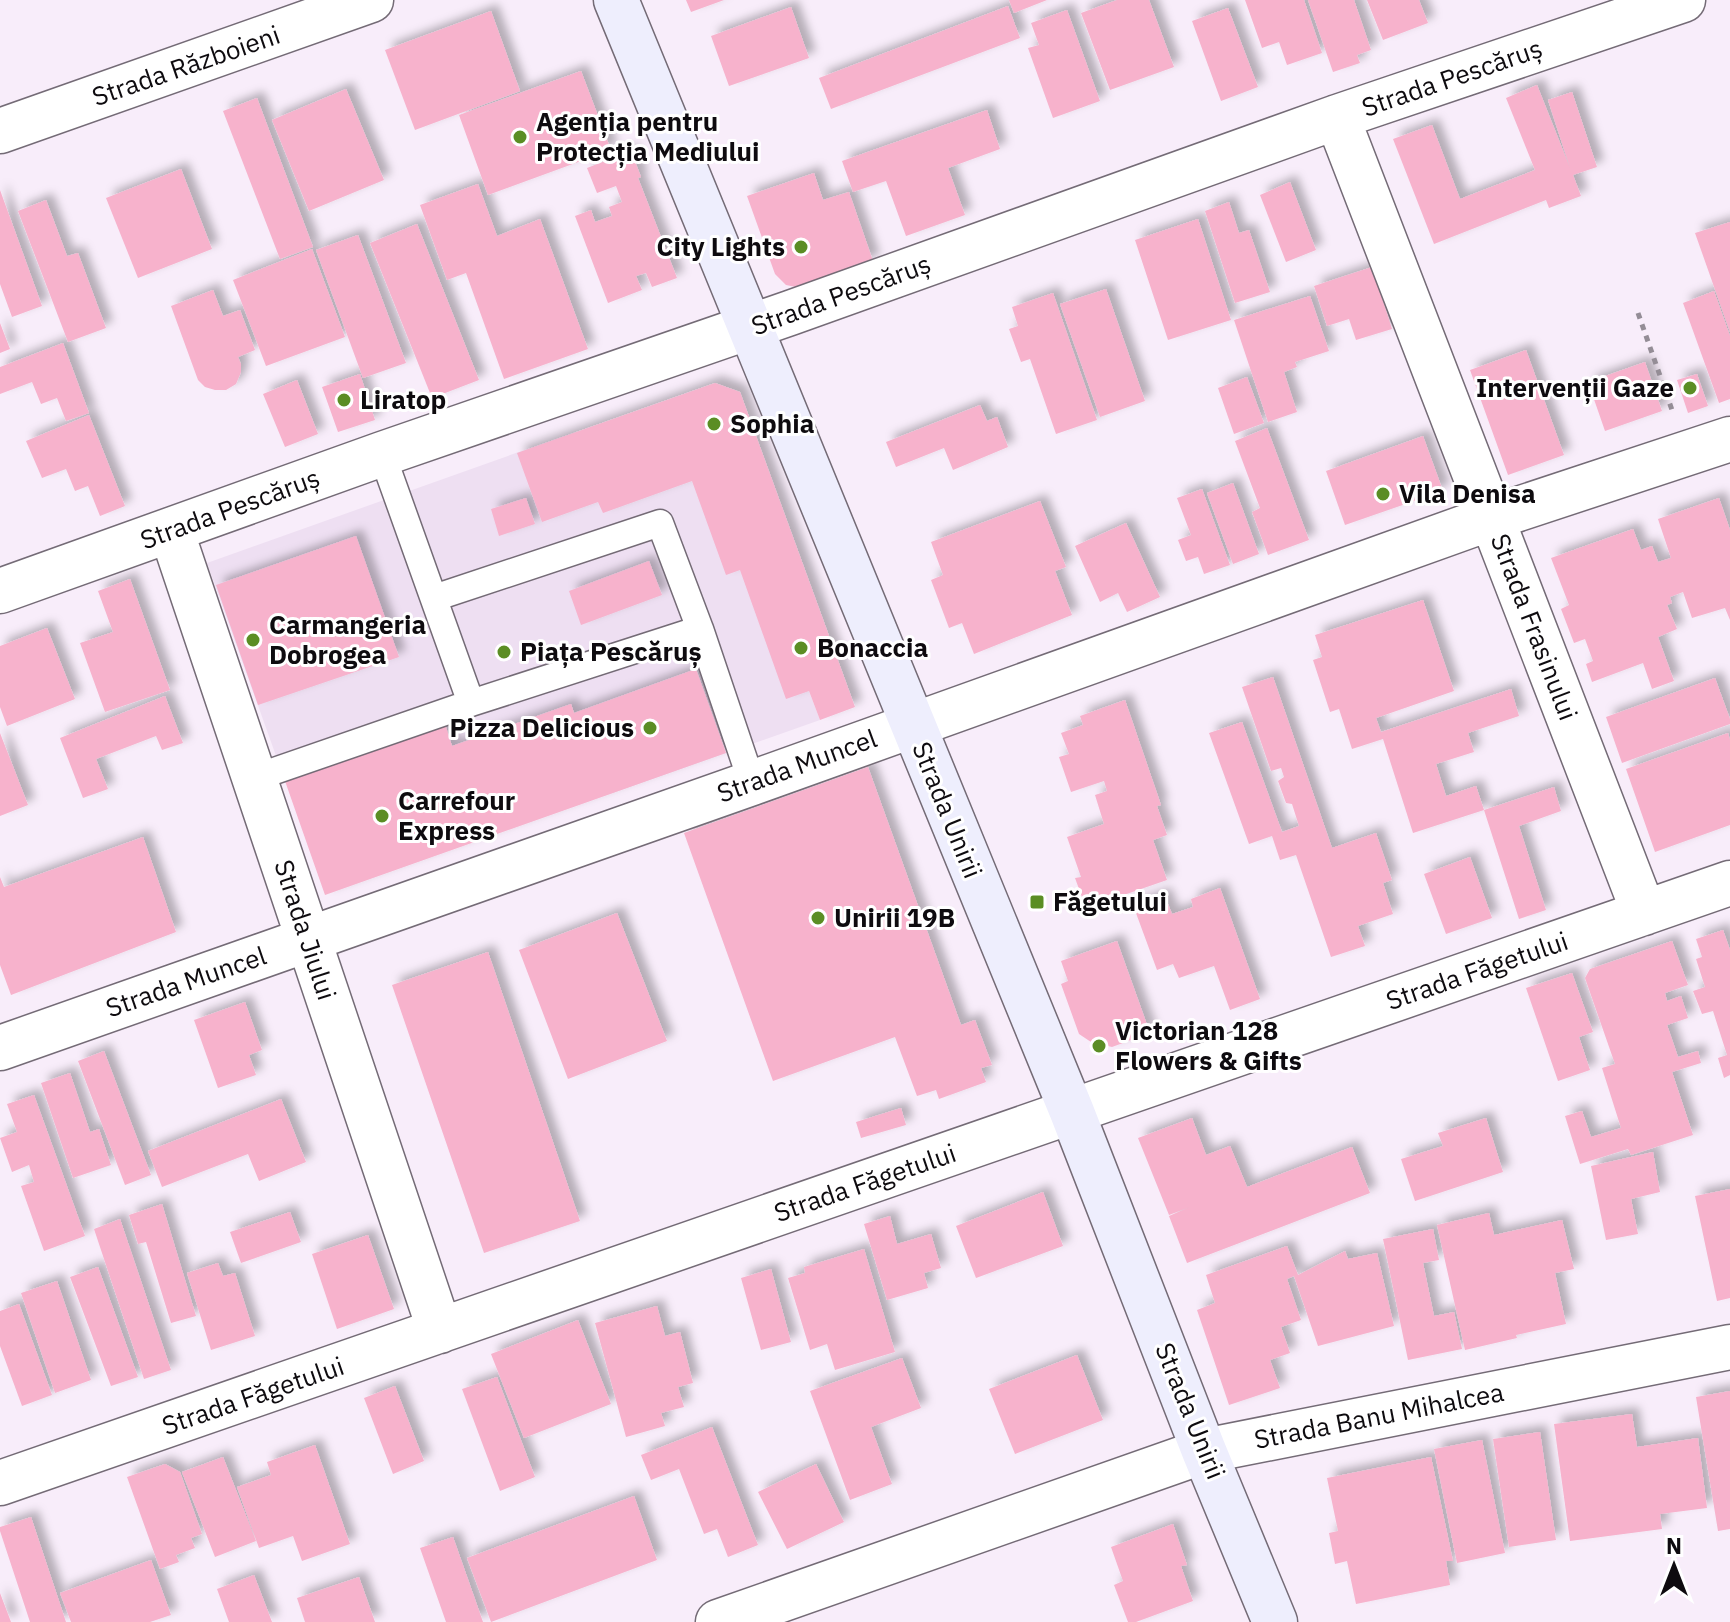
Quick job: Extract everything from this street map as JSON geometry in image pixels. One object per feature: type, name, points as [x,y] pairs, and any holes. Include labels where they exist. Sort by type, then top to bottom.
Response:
[{"type":"street","name":"Strada Războieni","points":[[0,131],[371,0]]},
{"type":"street","name":"Strada Unirii","points":[[616,0],[1072,1112],[1204,1451],[1275,1622]]},
{"type":"street","name":"Strada Pescăruș","points":[[0,591],[1337,117],[1683,0]]},
{"type":"street","name":"Strada Frasinului","points":[[1337,117],[1644,913]]},
{"type":"street","name":"Strada Muncel","points":[[0,1048],[1491,518],[1730,439]]},
{"type":"street","name":"Strada Jiului","points":[[171,530],[440,1331]]},
{"type":"street","name":"Strada Făgetului","points":[[0,1483],[1730,883]]},
{"type":"street","name":"Strada Banu Mihalcea","points":[[718,1622],[1204,1451],[1730,1347]]},
{"type":"lane","points":[[382,454],[471,703]]},
{"type":"lane","points":[[434,598],[660,523],[752,783]]},
{"type":"lane","points":[[254,778],[700,629]]},
{"type":"path","points":[[1638,313],[1676,422]]},
{"type":"shaded area","name":"Piața Pescăruș","points":[[575,432],[599,501],[693,480],[809,691],[820,720],[604,796],[571,704],[466,783],[444,724],[285,781],[207,563]]},
{"type":"building","points":[[686,0],[724,0],[691,12]]},
{"type":"building","points":[[1009,0],[1047,0],[1014,13]]},
{"type":"building","points":[[1117,0],[1149,0],[1174,67],[1110,90],[1081,13]]},
{"type":"building","points":[[1245,0],[1304,0],[1322,53],[1287,65],[1279,42],[1262,48]]},
{"type":"building","points":[[1308,0],[1354,0],[1371,50],[1357,55],[1360,63],[1333,72]]},
{"type":"building","points":[[1367,0],[1419,0],[1428,23],[1383,40]]},
{"type":"building","points":[[1008,6],[1020,38],[831,109],[819,78]]},
{"type":"building","points":[[791,7],[809,58],[729,86],[711,36]]},
{"type":"building","points":[[1228,8],[1258,87],[1221,101],[1192,21]]},
{"type":"building","points":[[1067,10],[1100,101],[1053,118],[1028,48],[1039,45],[1031,23]]},
{"type":"building","points":[[491,11],[520,91],[415,130],[385,50]]},
{"type":"building","points":[[581,71],[611,150],[488,195],[459,115]]},
{"type":"building","points":[[1537,85],[1570,168],[1548,100],[1572,92],[1597,167],[1573,175],[1581,196],[1549,208],[1546,200],[1434,244],[1393,139],[1432,125],[1460,199],[1535,170],[1506,98]]},
{"type":"building","points":[[346,89],[384,180],[309,211],[272,120]]},
{"type":"building","points":[[257,98],[313,247],[280,259],[223,111]]},
{"type":"building","points":[[987,110],[1000,149],[948,168],[965,215],[906,236],[886,181],[853,192],[842,161]]},
{"type":"building","points":[[631,151],[641,177],[638,178],[677,278],[652,287],[646,273],[636,276],[642,290],[608,303],[575,216],[591,210],[595,222],[612,216],[609,207],[622,202],[616,186],[597,193],[587,168]]},
{"type":"building","points":[[181,169],[212,249],[138,278],[106,198]]},
{"type":"building","points":[[814,173],[823,200],[849,192],[873,261],[805,286],[786,285],[775,274],[747,196]]},
{"type":"building","points":[[1290,182],[1316,250],[1286,262],[1260,195]]},
{"type":"building","points":[[478,184],[497,236],[540,219],[588,349],[504,379],[466,273],[447,280],[420,205]]},
{"type":"building","points":[[0,190],[42,306],[12,317],[0,284]]},
{"type":"building","points":[[46,200],[67,256],[78,253],[106,328],[68,342],[18,211]]},
{"type":"building","points":[[1229,202],[1239,233],[1249,230],[1270,292],[1235,303],[1205,211]]},
{"type":"building","points":[[1198,219],[1231,320],[1168,340],[1135,240]]},
{"type":"building","points":[[1730,222],[1730,332],[1695,233]]},
{"type":"building","points":[[417,224],[479,380],[432,398],[370,243]]},
{"type":"building","points":[[358,235],[406,363],[363,378],[316,250]]},
{"type":"building","points":[[312,249],[345,337],[266,366],[233,280]]},
{"type":"building","points":[[1372,267],[1392,329],[1356,340],[1349,319],[1327,326],[1314,286]]},
{"type":"building","points":[[1106,289],[1145,401],[1100,417],[1060,304]]},
{"type":"building","points":[[213,290],[223,316],[240,310],[255,350],[238,357],[241,372],[236,384],[226,390],[205,387],[198,380],[171,306]]},
{"type":"building","points":[[1714,291],[1730,336],[1730,399],[1719,403],[1683,303]]},
{"type":"building","points":[[1053,293],[1097,420],[1056,434],[1030,359],[1021,362],[1009,329],[1018,326],[1012,307]]},
{"type":"building","points":[[1310,296],[1329,351],[1295,362],[1297,367],[1284,372],[1297,412],[1268,422],[1234,320]]},
{"type":"building","points":[[0,323],[10,349],[0,353]]},
{"type":"building","points":[[63,343],[89,413],[66,421],[57,398],[41,404],[32,382],[0,394],[0,367]]},
{"type":"building","points":[[1526,350],[1564,455],[1508,475],[1470,370]]},
{"type":"building","points":[[1645,362],[1662,411],[1605,431],[1588,382]]},
{"type":"building","points":[[360,374],[375,420],[338,432],[322,387]]},
{"type":"building","points":[[1697,374],[1708,406],[1688,413],[1677,380]]},
{"type":"building","points":[[1247,377],[1264,423],[1234,434],[1218,388]]},
{"type":"building","points":[[297,380],[318,434],[285,447],[263,394]]},
{"type":"building","points":[[715,383],[740,392],[855,707],[820,720],[809,691],[786,699],[740,570],[726,575],[692,481],[603,513],[598,502],[542,522],[517,453]]},
{"type":"building","points":[[980,405],[987,421],[997,417],[1008,447],[953,470],[944,448],[896,467],[886,442]]},
{"type":"building","points":[[89,415],[125,506],[100,516],[88,486],[75,491],[66,469],[42,478],[26,441]]},
{"type":"building","points":[[1267,428],[1309,540],[1268,555],[1252,512],[1260,508],[1235,441]]},
{"type":"building","points":[[1423,436],[1443,491],[1345,525],[1326,471]]},
{"type":"building","points":[[1233,483],[1259,554],[1233,564],[1207,493]]},
{"type":"building","points":[[1202,489],[1230,565],[1204,574],[1198,557],[1186,561],[1178,540],[1191,535],[1177,498]]},
{"type":"building","points":[[526,498],[535,524],[499,536],[491,509]]},
{"type":"building","points":[[1719,498],[1730,530],[1730,620],[1725,608],[1692,618],[1683,592],[1670,597],[1672,603],[1667,605],[1677,629],[1658,637],[1674,681],[1652,689],[1643,663],[1592,682],[1586,664],[1593,661],[1585,639],[1574,643],[1561,609],[1569,605],[1551,558],[1633,529],[1641,550],[1652,546],[1658,562],[1671,558],[1658,519]]},
{"type":"building","points":[[1040,501],[1066,567],[1055,571],[1072,615],[974,654],[962,623],[949,628],[931,580],[943,575],[931,542]]},
{"type":"building","points":[[1126,523],[1160,597],[1127,612],[1118,593],[1100,602],[1075,546]]},
{"type":"building","points":[[356,536],[399,657],[258,705],[216,585]]},
{"type":"building","points":[[649,561],[662,595],[581,625],[569,591]]},
{"type":"building","points":[[130,579],[170,690],[105,712],[80,643],[113,632],[98,591]]},
{"type":"building","points":[[1423,600],[1454,691],[1376,718],[1381,732],[1511,689],[1519,716],[1468,733],[1474,752],[1436,764],[1446,796],[1476,786],[1484,810],[1413,833],[1383,739],[1352,749],[1339,709],[1330,712],[1313,660],[1322,657],[1315,635]]},
{"type":"building","points":[[47,628],[75,699],[7,726],[0,707],[0,646]]},
{"type":"building","points":[[696,669],[726,753],[325,895],[285,781],[445,724],[452,746],[571,704],[574,713]]},
{"type":"building","points":[[1273,677],[1332,848],[1376,833],[1392,880],[1383,883],[1393,914],[1358,926],[1365,946],[1331,957],[1296,855],[1280,860],[1272,836],[1249,844],[1209,733],[1242,722],[1282,832],[1299,826],[1292,804],[1286,803],[1278,781],[1284,777],[1281,768],[1271,771],[1242,687]]},
{"type":"building","points":[[1715,678],[1730,724],[1622,763],[1606,717]]},
{"type":"building","points":[[165,696],[183,743],[162,750],[156,736],[96,759],[108,789],[83,798],[60,738]]},
{"type":"building","points":[[1125,700],[1161,805],[1157,806],[1167,835],[1153,840],[1167,880],[1086,908],[1075,878],[1081,877],[1067,837],[1104,824],[1095,795],[1107,791],[1104,781],[1071,792],[1059,757],[1069,754],[1061,733],[1083,725],[1080,716]]},
{"type":"building","points":[[0,733],[28,805],[0,816]]},
{"type":"building","points":[[1728,733],[1730,825],[1655,852],[1626,769]]},
{"type":"building","name":"Unirii 19B","points":[[868,767],[961,1025],[975,1020],[992,1065],[981,1068],[986,1082],[939,1099],[936,1090],[917,1096],[895,1037],[773,1081],[684,833]]},
{"type":"building","points":[[1554,787],[1561,811],[1519,826],[1546,910],[1519,919],[1484,810]]},
{"type":"building","points":[[143,837],[176,932],[11,995],[0,965],[0,877],[4,887]]},
{"type":"building","points":[[1470,857],[1492,918],[1446,934],[1424,874]]},
{"type":"building","points":[[1220,888],[1260,999],[1230,1010],[1214,966],[1179,978],[1173,964],[1157,970],[1133,905],[1164,894],[1172,914],[1193,907],[1191,899]]},
{"type":"building","points":[[617,913],[667,1041],[568,1079],[519,950]]},
{"type":"building","points":[[1723,930],[1730,950],[1730,1075],[1724,1078],[1718,1058],[1727,1055],[1713,1011],[1702,1014],[1693,991],[1705,987],[1696,959],[1702,957],[1696,939]]},
{"type":"building","points":[[1117,941],[1150,1033],[1112,1047],[1091,1042],[1079,1034],[1061,984],[1068,981],[1061,961]]},
{"type":"building","points":[[1672,941],[1688,985],[1665,993],[1667,1001],[1681,996],[1688,1018],[1667,1025],[1678,1057],[1698,1051],[1701,1063],[1672,1072],[1693,1135],[1631,1155],[1628,1149],[1580,1164],[1565,1116],[1582,1111],[1591,1137],[1621,1128],[1602,1068],[1615,1064],[1585,978],[1590,969]]},
{"type":"building","points":[[488,952],[580,1221],[484,1253],[392,985]]},
{"type":"building","points":[[1572,973],[1593,1032],[1579,1037],[1590,1070],[1558,1081],[1526,988]]},
{"type":"building","points":[[245,1002],[262,1050],[249,1055],[256,1075],[218,1088],[194,1020]]},
{"type":"building","points":[[104,1051],[151,1175],[125,1185],[78,1061]]},
{"type":"building","points":[[70,1073],[90,1132],[99,1129],[111,1165],[73,1178],[41,1083]]},
{"type":"building","points":[[34,1095],[85,1236],[44,1251],[21,1186],[34,1182],[29,1165],[12,1172],[0,1138],[17,1132],[7,1104]]},
{"type":"building","points":[[281,1099],[306,1162],[259,1181],[248,1154],[162,1187],[148,1151]]},
{"type":"building","points":[[901,1108],[906,1125],[861,1138],[856,1122]]},
{"type":"building","points":[[1192,1118],[1206,1155],[1230,1146],[1247,1187],[1352,1147],[1370,1193],[1187,1263],[1169,1216],[1190,1207],[1169,1215],[1138,1138]]},
{"type":"building","points":[[1486,1118],[1503,1172],[1415,1201],[1401,1159],[1443,1146],[1438,1133]]},
{"type":"building","points":[[1653,1152],[1660,1192],[1631,1199],[1638,1234],[1606,1240],[1591,1166]]},
{"type":"building","points":[[1730,1189],[1730,1298],[1717,1301],[1695,1196]]},
{"type":"building","points":[[1043,1192],[1063,1246],[976,1278],[956,1226]]},
{"type":"building","points":[[162,1204],[196,1316],[171,1323],[146,1242],[138,1244],[129,1215]]},
{"type":"building","points":[[290,1212],[301,1242],[241,1263],[230,1232]]},
{"type":"building","points":[[1489,1213],[1494,1235],[1562,1220],[1574,1269],[1555,1273],[1566,1324],[1465,1350],[1437,1225]]},
{"type":"building","points":[[890,1216],[897,1244],[931,1234],[941,1268],[924,1273],[928,1288],[887,1300],[864,1224]]},
{"type":"building","points":[[120,1219],[171,1370],[144,1379],[94,1229]]},
{"type":"building","points":[[1433,1229],[1439,1260],[1423,1263],[1434,1316],[1454,1312],[1462,1349],[1408,1360],[1383,1239]]},
{"type":"building","points":[[368,1235],[394,1309],[337,1329],[312,1254]]},
{"type":"building","points":[[1287,1246],[1298,1275],[1345,1251],[1348,1259],[1377,1253],[1394,1326],[1318,1346],[1294,1276],[1287,1279],[1301,1320],[1281,1327],[1290,1353],[1270,1360],[1280,1388],[1229,1405],[1197,1310],[1215,1303],[1206,1275]]},
{"type":"building","points":[[864,1249],[895,1352],[835,1370],[827,1344],[810,1350],[788,1278],[805,1273],[804,1267]]},
{"type":"building","points":[[218,1263],[223,1276],[235,1273],[255,1336],[211,1350],[187,1273]]},
{"type":"building","points":[[98,1267],[138,1377],[111,1386],[70,1277]]},
{"type":"building","points":[[771,1269],[791,1342],[761,1350],[741,1278]]},
{"type":"building","points":[[57,1281],[91,1380],[55,1393],[21,1293]]},
{"type":"building","points":[[19,1304],[52,1395],[22,1406],[0,1346],[0,1311]]},
{"type":"building","points":[[657,1306],[665,1336],[680,1332],[693,1383],[678,1387],[684,1407],[661,1413],[665,1426],[626,1437],[595,1323]]},
{"type":"building","points":[[578,1320],[611,1404],[524,1438],[491,1354]]},
{"type":"building","points":[[1077,1355],[1103,1420],[1015,1454],[989,1389]]},
{"type":"building","points":[[902,1358],[921,1408],[871,1427],[892,1484],[850,1500],[810,1391]]},
{"type":"building","points":[[497,1377],[535,1477],[500,1491],[462,1389]]},
{"type":"building","points":[[395,1386],[424,1461],[393,1474],[364,1398]]},
{"type":"building","points":[[1730,1391],[1730,1529],[1718,1531],[1696,1397]]},
{"type":"building","points":[[1632,1414],[1637,1447],[1698,1438],[1707,1508],[1660,1514],[1662,1529],[1570,1541],[1554,1424]]},
{"type":"building","points":[[712,1427],[758,1545],[728,1557],[717,1529],[704,1534],[679,1469],[651,1480],[641,1455]]},
{"type":"building","points":[[1540,1432],[1556,1540],[1509,1547],[1493,1439]]},
{"type":"building","points":[[1482,1440],[1505,1553],[1457,1563],[1434,1449]]},
{"type":"building","points":[[315,1445],[350,1544],[302,1561],[293,1536],[259,1548],[237,1487],[271,1475],[267,1462]]},
{"type":"building","points":[[223,1457],[256,1541],[215,1557],[182,1472]]},
{"type":"building","points":[[1431,1457],[1453,1561],[1446,1561],[1450,1585],[1356,1604],[1347,1561],[1335,1564],[1329,1533],[1338,1531],[1327,1478]]},
{"type":"building","points":[[165,1464],[180,1472],[202,1534],[191,1538],[195,1548],[176,1555],[179,1562],[160,1569],[127,1477]]},
{"type":"building","points":[[816,1464],[844,1522],[787,1549],[758,1492]]},
{"type":"building","points":[[634,1496],[657,1560],[491,1622],[467,1558]]},
{"type":"building","points":[[31,1517],[66,1622],[30,1622],[0,1527]]},
{"type":"building","points":[[1173,1524],[1187,1565],[1181,1566],[1193,1601],[1136,1622],[1128,1622],[1114,1585],[1123,1581],[1111,1547]]},
{"type":"building","points":[[453,1537],[483,1622],[446,1622],[420,1548]]},
{"type":"building","points":[[151,1560],[171,1615],[150,1622],[71,1622],[60,1593]]},
{"type":"building","points":[[254,1575],[272,1622],[229,1622],[217,1589]]},
{"type":"building","points":[[359,1577],[375,1622],[305,1622],[297,1598]]},
{"type":"building","points":[[0,1593],[11,1622],[0,1622]]},
{"type":"place","name":"Agenția pentru Protecția Mediului","points":[[520,137]]},
{"type":"place","name":"City Lights","points":[[801,247]]},
{"type":"place","name":"Intervenții Gaze","points":[[1690,388]]},
{"type":"place","name":"Liratop","points":[[344,400]]},
{"type":"place","name":"Sophia","points":[[714,424]]},
{"type":"place","name":"Vila Denisa","points":[[1383,494]]},
{"type":"place","name":"Carmangeria Dobrogea","points":[[253,640]]},
{"type":"place","name":"Bonaccia","points":[[801,648]]},
{"type":"place","name":"Piața Pescăruș","points":[[504,652]]},
{"type":"place","name":"Pizza Delicious","points":[[650,728]]},
{"type":"place","name":"Carrefour Express","points":[[382,816]]},
{"type":"place","name":"Făgetului","points":[[1037,902]]},
{"type":"place","name":"Unirii 19B","points":[[818,918]]},
{"type":"place","name":"Victorian 128 Flowers & Gifts","points":[[1099,1046]]}]
